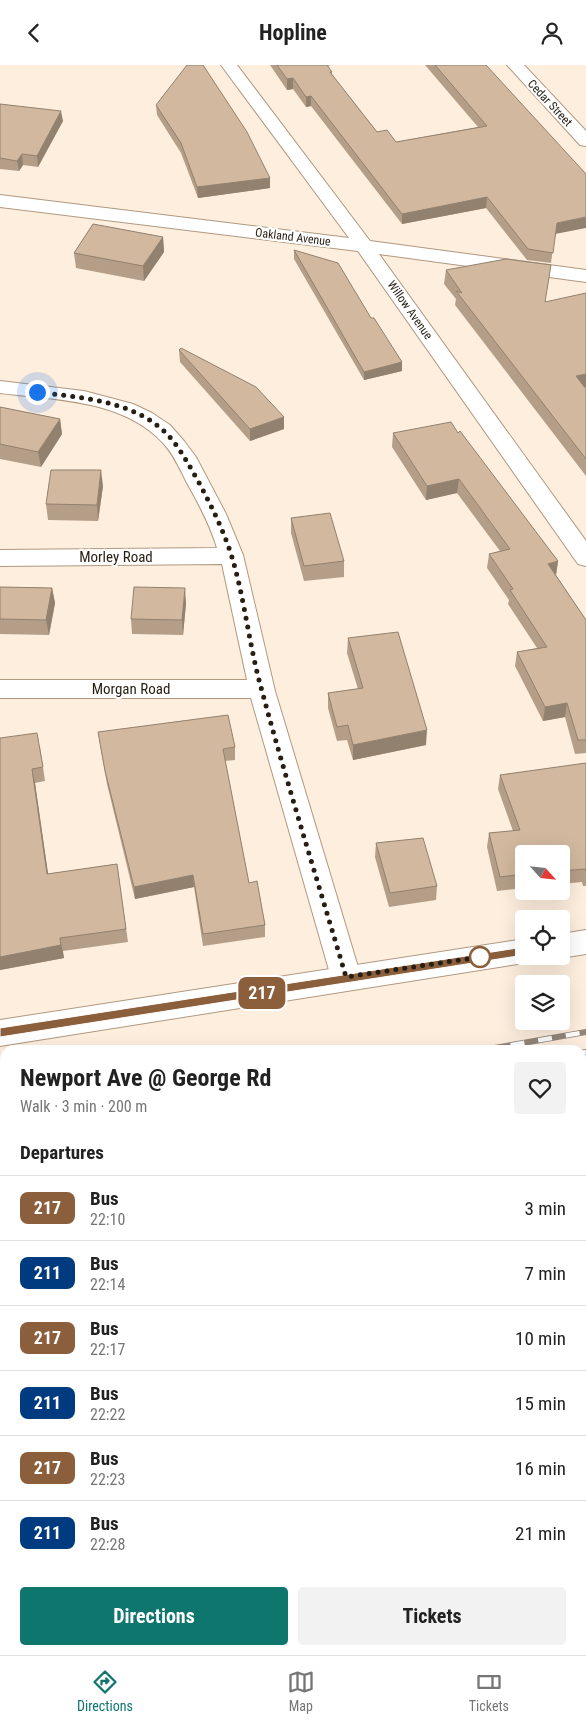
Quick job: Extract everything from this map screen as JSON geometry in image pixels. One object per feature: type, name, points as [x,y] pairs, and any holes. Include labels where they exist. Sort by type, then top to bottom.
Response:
[{"type":"street","name":"Willow Avenue","points":[[230,65],[364,246],[586,558]]},
{"type":"street","name":"Cedar Street","points":[[515,65],[586,141]]},
{"type":"street","name":"Oakland Avenue","points":[[0,201],[364,246],[586,276]]},
{"type":"street","points":[[0,387],[93,400],[115,405],[136,413],[164,431],[181,450],[213,508],[231,556],[261,689],[346,977]]},
{"type":"street","name":"Morley Road","points":[[0,558],[231,556]]},
{"type":"street","name":"Morgan Road","points":[[0,689],[261,689]]},
{"type":"street","points":[[570,944],[586,942]]},
{"type":"street","points":[[0,1033],[265,992],[346,977],[515,952]]},
{"type":"building","points":[[187,65],[203,65],[247,132],[270,178],[197,187],[181,143],[156,105]]},
{"type":"building","points":[[277,65],[327,65],[332,72],[330,72],[377,132],[387,130],[396,142],[487,126],[435,65],[486,65],[586,174],[586,217],[557,223],[553,253],[528,249],[487,197],[402,214],[311,96],[306,97],[293,78],[287,79]]},
{"type":"building","points":[[0,104],[61,111],[37,156],[22,154],[17,161],[0,158]]},
{"type":"building","points":[[93,224],[163,237],[143,266],[74,253]]},
{"type":"building","points":[[294,250],[338,263],[371,318],[374,318],[402,362],[364,372]]},
{"type":"building","points":[[506,259],[551,265],[545,302],[586,293],[586,374],[576,376],[586,389],[586,459],[456,291],[462,293],[446,270]]},
{"type":"building","points":[[181,348],[256,387],[284,417],[250,429],[179,350]]},
{"type":"building","points":[[0,407],[60,419],[38,452],[0,444]]},
{"type":"building","points":[[451,422],[458,433],[460,431],[558,561],[548,564],[586,620],[586,740],[578,740],[567,703],[545,707],[517,652],[547,647],[510,590],[513,589],[489,554],[510,549],[459,479],[427,486],[393,433]]},
{"type":"building","points":[[51,470],[101,470],[97,505],[46,504]]},
{"type":"building","points":[[330,513],[344,561],[304,566],[291,518]]},
{"type":"building","points":[[0,587],[52,588],[46,620],[0,619]]},
{"type":"building","points":[[134,587],[185,588],[182,620],[131,619]]},
{"type":"building","points":[[398,632],[427,730],[353,745],[348,725],[337,727],[328,693],[363,688],[348,638]]},
{"type":"building","points":[[228,715],[235,747],[223,749],[249,883],[257,881],[265,925],[203,934],[193,875],[134,887],[105,771],[98,732]]},
{"type":"building","points":[[37,733],[43,767],[32,769],[47,874],[117,864],[126,929],[60,938],[61,945],[0,957],[0,738]]},
{"type":"building","points":[[586,763],[586,871],[585,869],[570,870],[570,845],[515,845],[515,875],[500,877],[489,833],[520,830],[500,775]]},
{"type":"building","points":[[423,838],[437,886],[390,893],[376,843]]},
{"type":"railway","points":[[512,1045],[586,1032]]},
{"type":"bus line","name":"217","points":[[0,1033],[265,992],[346,977],[515,952]]},
{"type":"route","points":[[37,392],[115,405],[150,421],[164,431],[181,450],[213,508],[231,556],[261,689],[346,977],[480,957]]}]
